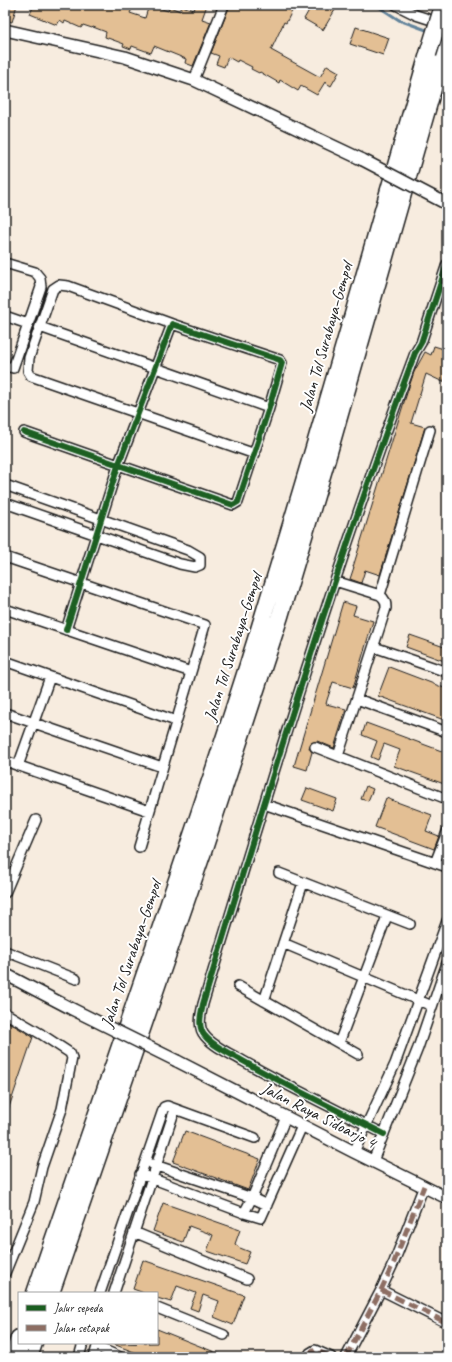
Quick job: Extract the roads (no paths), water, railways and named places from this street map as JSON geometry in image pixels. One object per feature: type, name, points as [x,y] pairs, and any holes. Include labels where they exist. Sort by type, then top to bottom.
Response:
[{"type":"highway","name":"Jalan Tol Surabaya–Gempol","points":[[51,1292],[204,849],[280,616],[327,460],[435,56],[443,6]]},
{"type":"highway","name":"Jalan Tol Surabaya–Gempol","points":[[34,1292],[206,795],[285,545],[435,56],[447,40]]},
{"type":"highway","points":[[12,1357],[18,1341]]},
{"type":"highway","points":[[29,1357],[34,1344]]},
{"type":"street","points":[[194,80],[224,5]]},
{"type":"street","points":[[396,5],[416,15],[447,25]]},
{"type":"street","points":[[5,30],[125,57],[194,80],[363,160],[447,204]]},
{"type":"street","points":[[5,263],[35,272],[40,278],[41,287],[12,368],[5,366]]},
{"type":"street","points":[[384,1134],[258,1070],[213,1043],[204,1036],[200,1021],[203,1004],[264,804],[335,581],[383,438],[415,352],[421,343],[447,264]]},
{"type":"street","points":[[24,432],[233,505],[238,502],[255,454],[282,366],[282,362],[280,360],[172,324],[68,286],[59,285],[53,289],[29,358],[28,371],[31,376],[255,454]]},
{"type":"street","points":[[5,316],[28,324]]},
{"type":"street","points":[[66,630],[118,466],[172,324]]},
{"type":"street","points":[[40,327],[269,408]]},
{"type":"street","points":[[380,595],[430,430]]},
{"type":"street","points":[[5,485],[188,550],[200,557],[200,565],[195,567],[180,564],[5,503]]},
{"type":"street","points":[[5,557],[205,625],[139,847]]},
{"type":"street","points":[[335,581],[380,595],[386,603],[386,608],[374,647],[338,756]]},
{"type":"street","points":[[5,609],[191,672]]},
{"type":"street","points":[[374,647],[447,672]]},
{"type":"street","points":[[5,661],[176,721]]},
{"type":"street","points":[[18,766],[50,677]]},
{"type":"street","points":[[357,699],[447,732]]},
{"type":"street","points":[[5,713],[162,767]]},
{"type":"street","points":[[315,748],[447,799]]},
{"type":"street","points":[[5,761],[149,811]]},
{"type":"street","points":[[264,804],[447,867]]},
{"type":"street","points":[[5,893],[36,820]]},
{"type":"street","points":[[435,863],[447,832]]},
{"type":"street","points":[[279,873],[410,924]]},
{"type":"street","points":[[264,1001],[303,883]]},
{"type":"street","points":[[339,1043],[363,976],[387,916]]},
{"type":"street","points":[[354,1152],[395,1064],[447,921]]},
{"type":"street","points":[[283,943],[432,1006]]},
{"type":"street","points":[[5,951],[76,979]]},
{"type":"street","points":[[373,1161],[418,1048],[447,964]]},
{"type":"street","name":"Jalan Raya Sidoarjo 4","points":[[5,974],[302,1126],[447,1198]]},
{"type":"street","points":[[238,986],[358,1054]]},
{"type":"street","points":[[5,1013],[70,1053],[72,1058],[62,1108],[42,1167],[34,1202],[5,1272]]},
{"type":"street","points":[[175,1109],[134,1232],[116,1292],[101,1290],[164,1107],[166,1106],[175,1109],[255,1138]]},
{"type":"street","points":[[244,1213],[252,1198],[286,1117]]},
{"type":"street","points":[[140,1174],[261,1218],[302,1126]]},
{"type":"street","points":[[145,1161],[252,1198],[267,1206]]},
{"type":"street","points":[[346,1357],[394,1262],[424,1186]]},
{"type":"street","points":[[134,1232],[247,1278]]},
{"type":"street","points":[[381,1290],[447,1323]]},
{"type":"street","points":[[158,1308],[224,1334]]},
{"type":"street","points":[[79,1357],[83,1344]]},
{"type":"street","points":[[94,1357],[98,1345],[120,1357]]},
{"type":"street","points":[[308,1357],[310,1353],[315,1350],[331,1357]]},
{"type":"waterway","points":[[376,5],[399,20],[429,31]]}]
